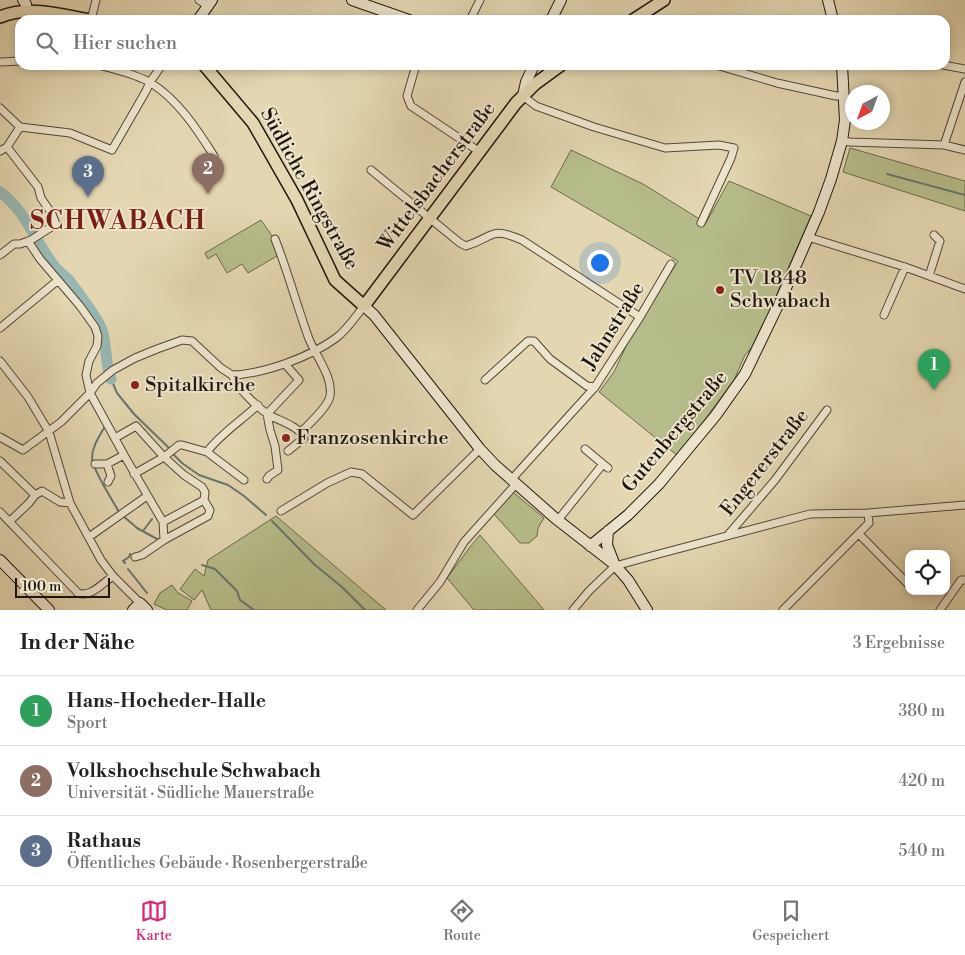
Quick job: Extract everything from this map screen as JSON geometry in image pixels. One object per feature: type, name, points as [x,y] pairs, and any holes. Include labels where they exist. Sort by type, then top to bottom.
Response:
[{"type":"main road","points":[[641,15],[664,0]]},
{"type":"main road","points":[[0,17],[25,5],[62,15]]},
{"type":"main road","name":"Südliche Ringstraße","points":[[209,70],[236,100],[253,123],[297,200],[335,280],[364,306]]},
{"type":"main road","name":"Wittelsbacherstraße","points":[[364,306],[523,96],[535,84],[555,70]]},
{"type":"street","points":[[92,15],[96,0]]},
{"type":"street","points":[[352,0],[395,15]]},
{"type":"street","points":[[472,15],[480,0]]},
{"type":"street","points":[[554,15],[561,0]]},
{"type":"street","points":[[828,0],[832,15]]},
{"type":"street","points":[[200,15],[207,2]]},
{"type":"street","points":[[0,62],[15,61]]},
{"type":"street","points":[[950,66],[965,69]]},
{"type":"street","points":[[116,70],[150,82],[163,92],[184,113],[214,156]]},
{"type":"street","points":[[0,108],[20,127],[70,133],[112,150],[158,70]]},
{"type":"street","points":[[415,70],[407,96],[411,106],[480,152]]},
{"type":"street","points":[[532,70],[526,82],[523,96],[536,106],[594,127],[666,148],[719,145],[734,148],[701,224]]},
{"type":"street","points":[[733,70],[777,83],[836,96],[845,96]]},
{"type":"street","name":"Gutenbergstraße","points":[[842,70],[845,96]]},
{"type":"street","points":[[944,145],[965,82]]},
{"type":"street","name":"Gutenbergstraße","points":[[590,546],[628,515],[659,484],[716,415],[740,382],[766,333],[808,237],[831,179],[842,141],[845,120]]},
{"type":"street","points":[[0,255],[14,244],[30,241],[42,235],[56,224],[52,214],[41,198],[38,187],[4,149],[20,127]]},
{"type":"street","points":[[842,141],[944,145],[965,150]]},
{"type":"street","points":[[371,170],[460,243],[466,246],[497,232],[509,234],[522,240],[640,317]]},
{"type":"street","points":[[929,276],[940,241],[934,235]]},
{"type":"street","points":[[808,237],[905,267],[965,289]]},
{"type":"street","points":[[275,240],[314,350],[322,364],[330,394],[329,401],[301,432]]},
{"type":"street","points":[[30,241],[57,281],[80,306],[95,327],[98,336],[86,375],[90,393],[134,474],[163,522],[164,540]]},
{"type":"street","name":"Jahnstraße","points":[[485,380],[528,341],[534,341],[550,359],[587,386],[595,387],[672,264]]},
{"type":"street","points":[[884,315],[905,267]]},
{"type":"street","points":[[0,328],[57,281]]},
{"type":"street","points":[[232,375],[249,374],[285,364],[337,338],[364,306],[374,315],[480,450],[513,482],[615,565],[628,580],[647,610]]},
{"type":"street","points":[[0,437],[22,450],[61,422],[113,370],[135,358],[182,340],[192,341],[221,368],[232,375],[235,382],[268,414],[301,432],[304,438],[288,451]]},
{"type":"street","points":[[0,361],[28,397],[49,432],[70,503],[101,560],[140,608]]},
{"type":"street","points":[[267,479],[278,470],[268,414],[298,380],[285,364]]},
{"type":"street","points":[[417,610],[440,582],[464,542],[595,387]]},
{"type":"street","points":[[207,452],[214,443],[242,421],[258,405]]},
{"type":"street","name":"Engererstraße","points":[[728,535],[775,480],[827,410]]},
{"type":"street","points":[[115,438],[136,426],[184,474],[202,487],[205,492],[204,500],[210,510],[208,516],[164,540],[142,555],[135,557]]},
{"type":"street","points":[[134,474],[182,445],[207,452],[244,480]]},
{"type":"street","points":[[558,520],[606,466],[586,449]]},
{"type":"street","points":[[281,511],[340,476],[351,472],[362,474],[413,515],[480,450]]},
{"type":"street","points":[[94,464],[107,464],[124,455]]},
{"type":"street","points":[[0,461],[35,495]]},
{"type":"street","points":[[107,464],[111,476],[108,482]]},
{"type":"street","points":[[10,521],[29,504],[35,495],[42,491],[60,502],[70,503]]},
{"type":"street","points":[[89,537],[147,496]]},
{"type":"street","points":[[163,522],[204,500]]},
{"type":"street","points":[[573,610],[615,565],[810,514],[868,514],[965,505]]},
{"type":"street","points":[[0,512],[78,593],[88,594],[113,576]]},
{"type":"street","points":[[783,610],[869,523],[868,514]]},
{"type":"street","points":[[608,530],[607,544],[615,565]]},
{"type":"street","points":[[859,534],[905,581]]},
{"type":"street","points":[[0,560],[49,610]]},
{"type":"street","points":[[940,610],[956,585],[961,580],[965,580]]},
{"type":"green space","points":[[850,148],[965,181],[965,211],[843,172]]},
{"type":"green space","name":"TV 1848 Schwabach","points":[[571,150],[643,184],[706,223],[729,181],[811,216],[755,344],[745,355],[734,380],[678,456],[599,392],[614,372],[629,340],[678,261],[551,187]]},
{"type":"green space","points":[[261,220],[272,236],[279,252],[277,256],[248,273],[242,264],[227,273],[216,254],[208,259],[205,253]]},
{"type":"green space","points":[[513,492],[544,518],[538,528],[537,536],[529,543],[520,543],[494,514]]},
{"type":"green space","points":[[276,516],[386,610],[211,610],[202,590],[194,600],[180,589],[195,569],[204,576],[208,560]]},
{"type":"green space","points":[[480,535],[544,610],[474,610],[447,578]]},
{"type":"green space","points":[[172,585],[178,593],[192,601],[187,610],[167,610],[154,604],[160,593]]},
{"type":"waterway","points":[[887,174],[965,195]]},
{"type":"waterway","name":"SCHWABACH","points":[[0,192],[9,199],[23,216],[52,263],[68,279],[96,319],[104,336],[111,379]]},
{"type":"waterway","name":"SCHWABACH","points":[[111,379],[117,393],[134,414],[182,463],[199,475],[228,485],[266,515]]},
{"type":"waterway","points":[[104,428],[94,446],[92,458],[99,477],[119,512]]},
{"type":"waterway","points":[[122,515],[137,528],[157,539]]},
{"type":"waterway","points":[[143,531],[152,519]]},
{"type":"waterway","name":"SCHWABACH","points":[[272,521],[315,565],[342,587],[365,610]]},
{"type":"waterway","points":[[125,563],[123,561],[130,554]]},
{"type":"waterway","points":[[202,565],[215,569],[237,591],[240,600],[254,610]]},
{"type":"waterway","points":[[128,569],[147,593]]},
{"type":"place","name":"Volkshochschule Schwabach","points":[[208,194]]},
{"type":"place","name":"Rathaus","points":[[88,197]]},
{"type":"place","name":"TV 1848 Schwabach","points":[[720,290]]},
{"type":"place","name":"Spitalkirche","points":[[135,385]]},
{"type":"place","name":"Hans-Hocheder-Halle","points":[[934,390]]},
{"type":"place","name":"Franzosenkirche","points":[[286,438]]},
{"type":"district","name":"SCHWABACH","points":[[118,221]]}]
